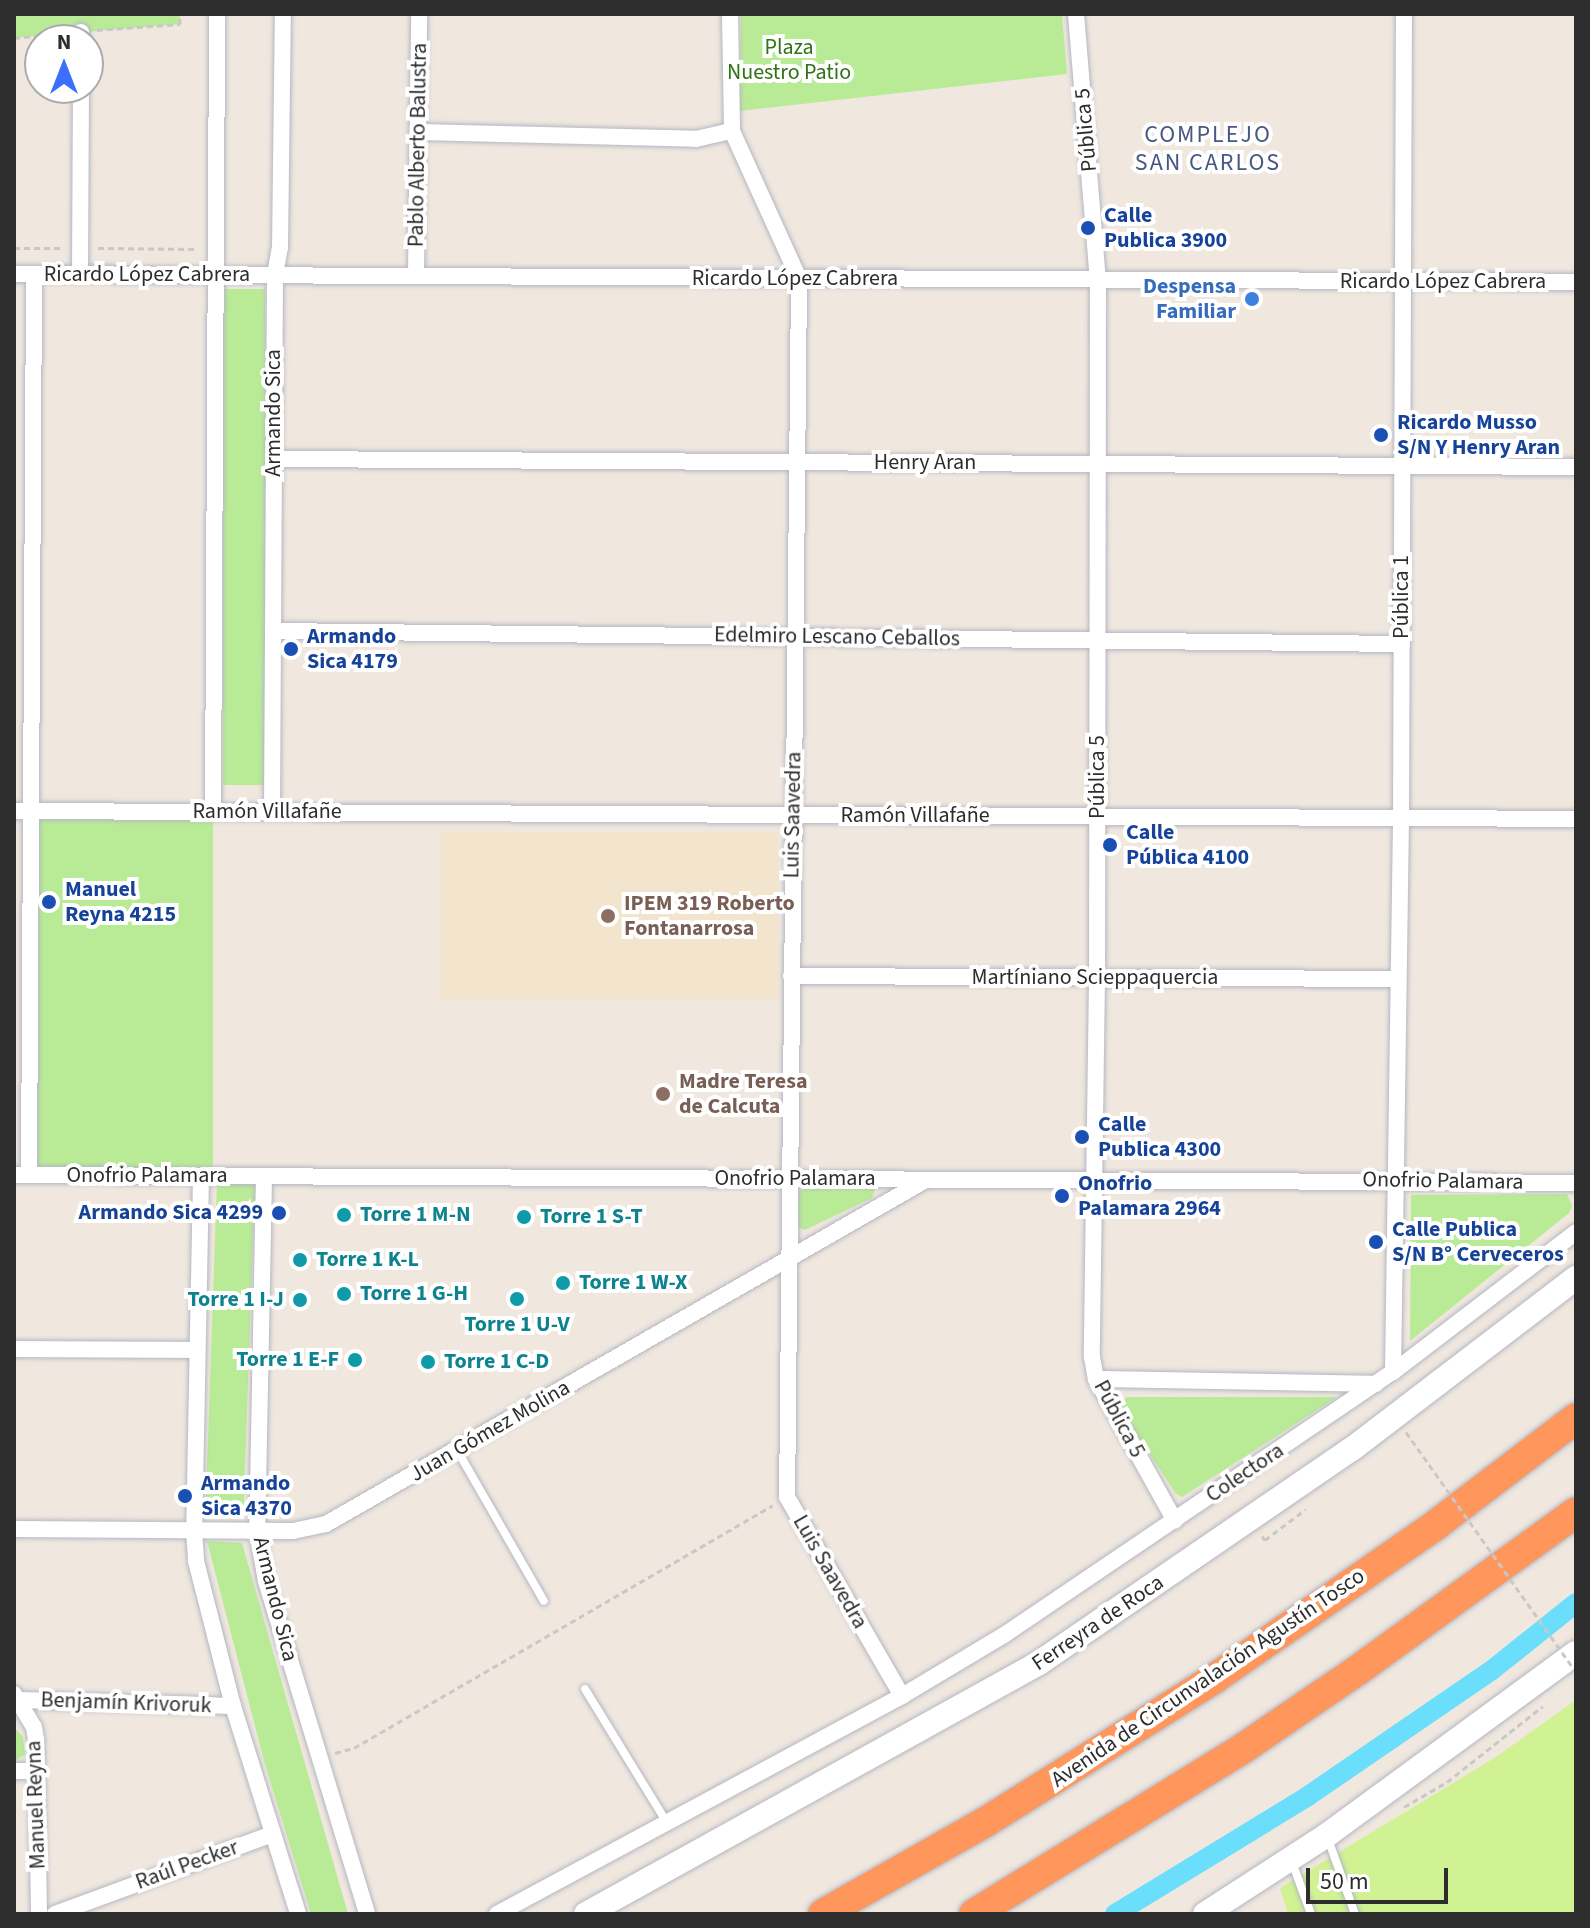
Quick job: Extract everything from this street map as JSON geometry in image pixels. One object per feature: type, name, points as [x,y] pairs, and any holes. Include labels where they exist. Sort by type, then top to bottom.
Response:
[{"type":"highway","name":"Avenida de Circunvalación Agustín Tosco","points":[[823,1914],[984,1823],[1215,1678],[1424,1532],[1576,1418]]},
{"type":"highway","points":[[974,1914],[1245,1747],[1576,1512]]},
{"type":"street","points":[[213,812],[217,14]]},
{"type":"street","name":"Armando Sica","points":[[272,812],[275,275],[280,248],[283,14]]},
{"type":"street","name":"Pablo Alberto Balustra","points":[[416,276],[419,14]]},
{"type":"street","name":"Luis Saavedra","points":[[730,14],[732,131],[799,279],[787,1497],[902,1696]]},
{"type":"street","name":"Pública 5","points":[[1076,14],[1098,280],[1098,817],[1092,1357],[1096,1379],[1175,1521]]},
{"type":"street","name":"Pública 1","points":[[1393,1372],[1401,819],[1404,14]]},
{"type":"street","points":[[80,274],[81,104]]},
{"type":"street","points":[[419,132],[696,139],[732,131]]},
{"type":"street","name":"Ricardo López Cabrera","points":[[14,274],[1576,282]]},
{"type":"street","points":[[21,1175],[22,811],[34,274]]},
{"type":"street","name":"Henry Aran","points":[[274,459],[1576,467]]},
{"type":"street","name":"Edelmiro Lescano Ceballos","points":[[273,631],[1402,644]]},
{"type":"street","name":"Ramón Villafañe","points":[[22,811],[1576,819]]},
{"type":"street","name":"Martíniano Scieppaquercia","points":[[791,976],[1398,979]]},
{"type":"street","name":"Onofrio Palamara","points":[[21,1175],[1395,1179],[1576,1183]]},
{"type":"street","points":[[201,1176],[194,1530],[196,1561],[233,1706],[298,1914]]},
{"type":"street","name":"Armando Sica","points":[[264,1177],[257,1530],[266,1581],[367,1914]]},
{"type":"street","name":"Juan Gómez Molina","points":[[14,1529],[293,1531],[326,1524],[925,1180]]},
{"type":"street","name":"Colectora","points":[[902,1696],[1004,1635],[1376,1384],[1576,1232]]},
{"type":"street","name":"Ferreyra de Roca","points":[[586,1914],[1039,1663],[1352,1449],[1576,1278]]},
{"type":"street","points":[[14,1349],[197,1350]]},
{"type":"street","points":[[1096,1379],[1376,1384]]},
{"type":"street","points":[[1205,1914],[1327,1835],[1576,1653]]},
{"type":"street","points":[[497,1914],[902,1696]]},
{"type":"street","name":"Benjamín Krivoruk","points":[[17,1697],[233,1706]]},
{"type":"street","name":"Manuel Reyna","points":[[17,1697],[34,1727],[39,1914]]},
{"type":"street","points":[[14,1771],[37,1771]]},
{"type":"street","name":"Raúl Pecker","points":[[55,1914],[273,1834]]},
{"type":"lane","points":[[457,1450],[544,1601]]},
{"type":"lane","points":[[585,1689],[667,1823]]},
{"type":"lane","points":[[1327,1835],[1355,1914]]},
{"type":"lane","points":[[1291,1858],[1311,1914]]},
{"type":"path","points":[[104,33],[180,24],[180,14]]},
{"type":"path","points":[[14,248],[216,249]]},
{"type":"path","points":[[1406,1432],[1576,1672]]},
{"type":"path","points":[[319,1757],[354,1748],[787,1497]]},
{"type":"path","points":[[1447,1782],[1553,1698]]},
{"type":"shaded area","name":"IPEM 319 Roberto Fontanarrosa","points":[[440,832],[778,832],[778,999],[440,999]]},
{"type":"green space","points":[[14,14],[180,14],[180,24],[104,30],[104,24],[24,24],[24,37],[14,38]]},
{"type":"green space","name":"Plaza Nuestro Patio","points":[[741,14],[1062,14],[1067,74],[740,111]]},
{"type":"green space","points":[[223,289],[265,289],[265,785],[223,785]]},
{"type":"green space","points":[[31,811],[213,811],[213,1175],[31,1175]]},
{"type":"green space","points":[[217,1181],[255,1182],[244,1509],[206,1507]]},
{"type":"green space","points":[[809,1188],[875,1189],[872,1198],[805,1230],[798,1227],[796,1200],[799,1191]]},
{"type":"green space","points":[[1567,1194],[1572,1206],[1569,1213],[1410,1341],[1411,1195]]},
{"type":"green space","points":[[1127,1397],[1337,1397],[1182,1497],[1176,1494],[1121,1410],[1121,1402]]},
{"type":"green space","points":[[207,1541],[242,1543],[348,1914],[311,1914],[264,1761]]},
{"type":"green space","points":[[1576,1700],[1576,1914],[1288,1914],[1280,1888],[1496,1757]]},
{"type":"green space","points":[[14,1727],[23,1737],[25,1755],[16,1760]]},
{"type":"waterway","points":[[1115,1914],[1308,1796],[1492,1670],[1576,1603]]},
{"type":"place","name":"Calle Publica 3900","points":[[1088,228]]},
{"type":"place","name":"Despensa Familiar","points":[[1252,299]]},
{"type":"place","name":"Ricardo Musso S/N Y Henry Aran","points":[[1381,435]]},
{"type":"place","name":"Armando Sica 4179","points":[[291,649]]},
{"type":"place","name":"Calle Pública 4100","points":[[1110,845]]},
{"type":"place","name":"Manuel Reyna 4215","points":[[49,902]]},
{"type":"place","name":"IPEM 319 Roberto Fontanarrosa","points":[[608,916]]},
{"type":"place","name":"Madre Teresa de Calcuta","points":[[663,1094]]},
{"type":"place","name":"Calle Publica 4300","points":[[1082,1137]]},
{"type":"place","name":"Onofrio Palamara 2964","points":[[1062,1196]]},
{"type":"place","name":"Armando Sica 4299","points":[[279,1213]]},
{"type":"place","name":"Torre 1 M-N","points":[[344,1215]]},
{"type":"place","name":"Torre 1 S-T","points":[[524,1217]]},
{"type":"place","name":"Calle Publica S/N B° Cerveceros","points":[[1376,1242]]},
{"type":"place","name":"Torre 1 K-L","points":[[300,1260]]},
{"type":"place","name":"Torre 1 W-X","points":[[563,1283]]},
{"type":"place","name":"Torre 1 G-H","points":[[344,1294]]},
{"type":"place","name":"Torre 1 U-V","points":[[517,1299]]},
{"type":"place","name":"Torre 1 I-J","points":[[300,1300]]},
{"type":"place","name":"Torre 1 E-F","points":[[355,1360]]},
{"type":"place","name":"Torre 1 C-D","points":[[428,1362]]},
{"type":"place","name":"Armando Sica 4370","points":[[185,1496]]},
{"type":"district","name":"COMPLEJO SAN CARLOS","points":[[1208,149]]}]
